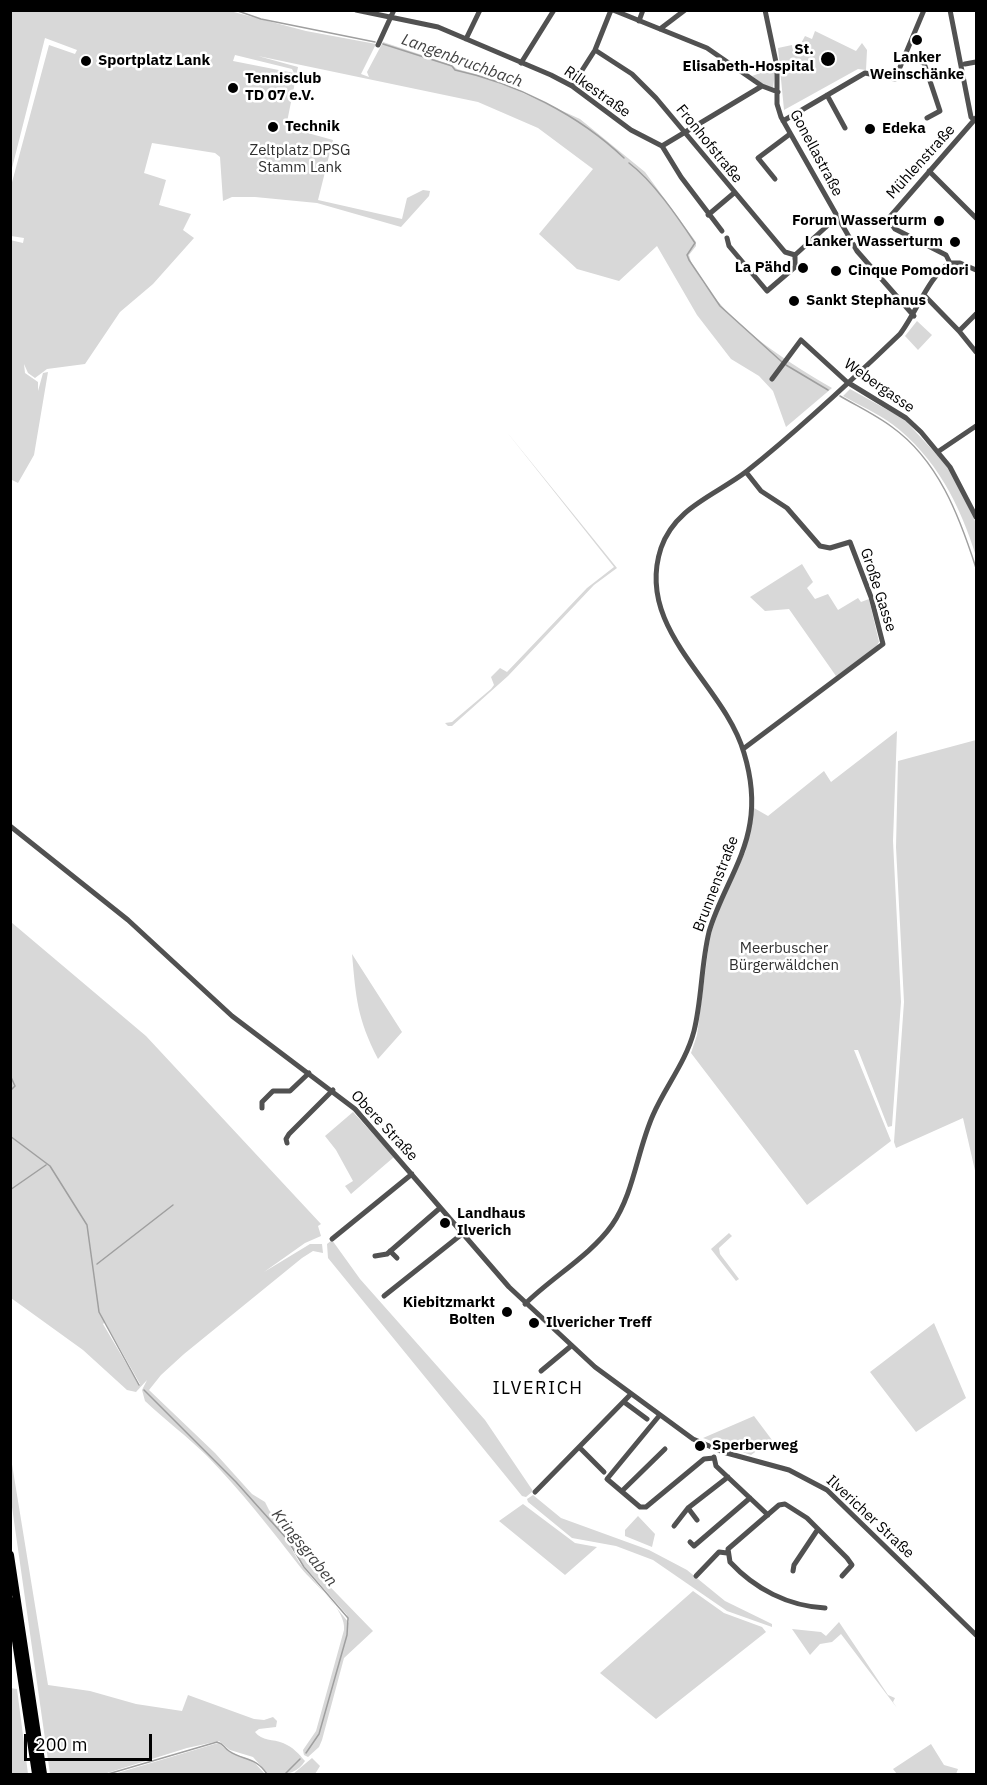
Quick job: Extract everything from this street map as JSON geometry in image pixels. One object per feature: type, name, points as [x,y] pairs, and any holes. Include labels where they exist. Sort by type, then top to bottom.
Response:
[{"type":"highway","points":[[10,1555],[39,1771]]},
{"type":"highway","points":[[10,1601],[39,1771]]},
{"type":"street","name":"Rilkestraße","points":[[356,10],[438,27],[573,86],[616,120],[662,146]]},
{"type":"street","points":[[378,45],[394,10]]},
{"type":"street","points":[[466,39],[480,10]]},
{"type":"street","points":[[521,63],[554,10]]},
{"type":"street","points":[[573,86],[595,50],[612,10],[717,54],[762,86],[778,92]]},
{"type":"street","points":[[639,21],[643,10]]},
{"type":"street","points":[[660,29],[685,10]]},
{"type":"street","name":"Gonellastraße","points":[[765,10],[778,82],[777,104],[783,121],[861,255],[914,316]]},
{"type":"street","points":[[783,121],[865,73],[893,80],[924,10]]},
{"type":"street","points":[[950,10],[971,117],[975,119]]},
{"type":"street","name":"Fronhofstraße","points":[[595,50],[643,84],[777,246],[796,254]]},
{"type":"street","points":[[904,55],[924,63],[940,111],[927,118]]},
{"type":"street","points":[[965,64],[976,62]]},
{"type":"street","points":[[722,231],[708,215],[662,146],[762,86]]},
{"type":"street","points":[[827,95],[845,128]]},
{"type":"street","name":"Mühlenstraße","points":[[950,263],[946,255],[888,223],[889,216],[975,119]]},
{"type":"street","points":[[775,179],[758,158],[790,134]]},
{"type":"street","points":[[929,171],[976,218]]},
{"type":"street","points":[[708,215],[734,193]]},
{"type":"street","points":[[727,238],[729,246],[766,291],[795,267],[796,254],[837,217]]},
{"type":"street","points":[[950,263],[960,263],[976,270]]},
{"type":"street","name":"Brunnenstraße","points":[[525,1304],[600,1239],[614,1222],[625,1200],[653,1114],[692,1039],[709,933],[716,911],[744,849],[751,818],[751,787],[743,749],[726,712],[685,656],[668,626],[659,600],[657,571],[662,546],[676,522],[692,506],[746,472],[900,334],[914,316],[937,274],[950,263]]},
{"type":"street","points":[[925,296],[976,352]]},
{"type":"street","points":[[959,332],[976,314]]},
{"type":"street","name":"Webergasse","points":[[772,379],[801,340],[847,382],[906,418],[939,451],[967,496],[976,518]]},
{"type":"street","points":[[939,451],[976,426]]},
{"type":"street","name":"Große Gasse","points":[[743,749],[883,644],[871,597],[850,542],[830,548],[820,546],[788,508],[761,491],[746,472]]},
{"type":"street","name":"Obere Straße","points":[[10,826],[128,920],[232,1016],[333,1090],[367,1121],[462,1234],[525,1304],[630,1395],[693,1439]]},
{"type":"street","points":[[262,1108],[262,1102],[273,1091],[290,1091],[309,1073]]},
{"type":"street","points":[[287,1143],[286,1139],[289,1134],[333,1090]]},
{"type":"street","points":[[332,1239],[412,1174]]},
{"type":"street","points":[[375,1256],[383,1256],[390,1251],[440,1208]]},
{"type":"street","points":[[384,1296],[462,1234]]},
{"type":"street","points":[[390,1251],[397,1258]]},
{"type":"street","points":[[542,1371],[571,1346]]},
{"type":"street","points":[[535,1492],[630,1395]]},
{"type":"street","points":[[624,1402],[647,1419]]},
{"type":"street","points":[[659,1416],[607,1479],[640,1507],[646,1506],[704,1459],[714,1458]]},
{"type":"street","name":"Ilvericher Straße","points":[[693,1439],[717,1450],[789,1470],[827,1490],[976,1635]]},
{"type":"street","points":[[579,1447],[604,1472]]},
{"type":"street","points":[[622,1491],[664,1449]]},
{"type":"street","points":[[717,1450],[714,1458],[716,1466],[768,1515]]},
{"type":"street","points":[[674,1526],[676,1520],[688,1508],[728,1477]]},
{"type":"street","points":[[690,1542],[694,1545],[750,1498]]},
{"type":"street","points":[[727,1553],[732,1546],[785,1503],[797,1510],[818,1529],[852,1565],[842,1576]]},
{"type":"street","points":[[688,1508],[697,1520]]},
{"type":"street","points":[[793,1571],[794,1565],[818,1529]]},
{"type":"street","points":[[696,1576],[718,1552],[727,1553]]},
{"type":"street","points":[[727,1553],[730,1562],[739,1572],[765,1590],[796,1603],[825,1608]]},
{"type":"green space","name":"Zeltplatz DPSG Stamm Lank","points":[[11,11],[230,11],[306,31],[376,44],[361,74],[369,77],[367,72],[383,42],[452,65],[457,69],[490,78],[580,119],[645,172],[696,242],[696,246],[689,255],[691,262],[703,282],[734,319],[772,350],[832,388],[786,427],[773,391],[759,376],[731,359],[697,315],[657,246],[619,281],[577,269],[539,234],[593,169],[538,128],[478,102],[258,56],[298,67],[286,127],[333,140],[318,200],[402,219],[407,198],[423,190],[430,191],[429,196],[401,227],[317,203],[255,197],[232,197],[223,201],[220,157],[215,153],[152,143],[144,173],[166,180],[159,205],[191,214],[183,230],[194,238],[153,284],[120,312],[85,364],[47,369],[35,378],[28,373],[24,364],[25,373],[38,382],[38,391],[43,373],[48,372],[34,455],[18,483],[10,479],[10,240],[23,243],[24,238],[11,236],[11,186],[49,45],[75,54],[77,50],[45,38],[11,172]],"holes":[[[235,55],[292,69],[294,73],[233,61]]]},
{"type":"green space","points":[[815,31],[856,51],[862,43],[867,50],[866,70],[858,69],[784,110],[778,48],[792,45],[793,50],[798,49],[805,36],[812,39]]},
{"type":"green space","points":[[771,65],[775,72],[773,88],[764,85],[752,76],[769,70]]},
{"type":"green space","points":[[917,321],[932,335],[918,350],[905,336]]},
{"type":"green space","points":[[850,389],[904,419],[949,468],[976,523],[976,556],[954,501],[934,467],[908,437],[892,424],[843,396]]},
{"type":"green space","points":[[506,431],[617,568],[594,585],[508,676],[452,726],[448,726],[445,723],[452,722],[491,689],[494,685],[491,677],[500,668],[507,672],[587,588],[614,567]]},
{"type":"green space","points":[[802,564],[813,582],[807,588],[815,599],[828,594],[838,610],[858,598],[861,602],[869,599],[879,642],[875,649],[836,676],[789,609],[765,611],[750,597]]},
{"type":"green space","name":"Meerbuscher Bürgerwäldchen","points":[[897,731],[893,841],[901,1002],[892,1126],[888,1127],[858,1050],[854,1050],[891,1141],[807,1205],[691,1053],[697,1035],[710,936],[746,850],[754,808],[768,816],[824,771],[831,782]]},
{"type":"green space","points":[[976,740],[976,1175],[963,1118],[896,1148],[894,1142],[904,1002],[896,847],[898,761]]},
{"type":"green space","points":[[11,922],[146,1036],[321,1224],[318,1226],[321,1236],[305,1243],[264,1272],[310,1244],[322,1244],[323,1253],[313,1251],[302,1258],[184,1354],[161,1375],[149,1390],[215,1453],[252,1494],[265,1502],[294,1541],[306,1562],[373,1631],[344,1658],[322,1740],[319,1747],[308,1757],[304,1755],[303,1750],[316,1731],[344,1630],[344,1622],[336,1607],[349,1623],[347,1615],[305,1567],[286,1539],[299,1562],[325,1593],[301,1568],[220,1469],[145,1401],[142,1390],[147,1380],[136,1392],[127,1390],[83,1350],[11,1298]],"holes":[[[105,1322],[140,1384],[139,1385],[103,1324]]]},
{"type":"green space","points":[[352,954],[402,1032],[378,1059],[359,1008]]},
{"type":"green space","points":[[353,1112],[394,1157],[351,1194],[345,1186],[353,1181],[336,1150],[325,1136]]},
{"type":"green space","points":[[729,1233],[732,1236],[719,1248],[720,1254],[739,1279],[736,1281],[711,1249]]},
{"type":"green space","points":[[332,1240],[360,1279],[485,1420],[533,1491],[526,1497],[522,1496],[328,1258],[327,1244]]},
{"type":"green space","points":[[934,1323],[966,1398],[916,1432],[870,1372]]},
{"type":"green space","points":[[754,1416],[772,1440],[751,1455],[703,1438]]},
{"type":"green space","points":[[10,1452],[48,1685],[90,1691],[136,1704],[182,1711],[188,1695],[254,1719],[264,1720],[273,1717],[277,1721],[276,1727],[259,1729],[255,1732],[261,1737],[283,1743],[298,1753],[305,1761],[298,1769],[289,1773],[268,1774],[253,1757],[230,1750],[219,1741],[187,1748],[104,1774],[50,1774],[11,1500]]},
{"type":"green space","points":[[533,1495],[561,1518],[649,1550],[687,1570],[725,1601],[772,1624],[772,1627],[727,1611],[653,1560],[616,1546],[572,1538],[528,1502],[527,1499]]},
{"type":"green space","points":[[523,1504],[575,1543],[597,1547],[565,1575],[499,1521]]},
{"type":"green space","points":[[638,1516],[655,1534],[652,1547],[625,1536],[625,1530]]},
{"type":"green space","points":[[693,1591],[724,1613],[762,1627],[766,1632],[656,1719],[600,1673]]},
{"type":"green space","points":[[839,1622],[888,1695],[895,1698],[893,1702],[897,1708],[841,1634],[832,1642],[820,1644],[810,1655],[792,1629],[821,1632],[826,1636]]},
{"type":"green space","points":[[10,1688],[17,1689],[28,1774],[11,1774]]},
{"type":"green space","points":[[218,1743],[230,1752],[253,1761],[265,1774],[114,1774]]},
{"type":"green space","points":[[931,1744],[944,1765],[958,1769],[956,1774],[897,1774],[893,1769]]},
{"type":"green space","points":[[312,1758],[320,1766],[315,1774],[293,1774]]},
{"type":"waterway","name":"Langenbruchbach","points":[[235,10],[261,19],[375,42]]},
{"type":"waterway","name":"Langenbruchbach","points":[[383,44],[523,92],[587,128],[624,158]]},
{"type":"waterway","name":"Langenbruchbach","points":[[629,163],[656,189],[695,243],[687,255],[720,306],[782,362]]},
{"type":"waterway","name":"Langenbruchbach","points":[[786,365],[828,390]]},
{"type":"waterway","name":"Langenbruchbach","points":[[840,396],[892,427],[922,456],[945,490],[976,568]]},
{"type":"waterway","points":[[10,1075],[15,1086],[10,1091]]},
{"type":"waterway","name":"Kringsgraben","points":[[10,1136],[50,1166],[87,1225],[99,1312],[139,1385]]},
{"type":"waterway","points":[[10,1190],[46,1165]]},
{"type":"waterway","points":[[97,1264],[173,1205]]},
{"type":"waterway","name":"Kringsgraben","points":[[144,1390],[236,1482],[287,1539],[304,1567],[348,1618],[347,1635],[319,1734],[306,1753]]},
{"type":"waterway","points":[[108,1774],[217,1742],[234,1754],[258,1764],[267,1774]]},
{"type":"waterway","name":"Kringsgraben","points":[[285,1774],[300,1759]]},
{"type":"place","name":"Lanker Weinschänke","points":[[917,40]]},
{"type":"place","name":"St. Elisabeth-Hospital","points":[[828,59]]},
{"type":"place","name":"Sportplatz Lank","points":[[86,61]]},
{"type":"place","name":"Tennisclub TD 07 e.V.","points":[[233,88]]},
{"type":"place","name":"Technik","points":[[273,127]]},
{"type":"place","name":"Edeka","points":[[870,129]]},
{"type":"place","name":"Forum Wasserturm","points":[[939,221]]},
{"type":"place","name":"Lanker Wasserturm","points":[[955,242]]},
{"type":"place","name":"La Pähd","points":[[803,268]]},
{"type":"place","name":"Cinque Pomodori","points":[[836,271]]},
{"type":"place","name":"Sankt Stephanus","points":[[794,301]]},
{"type":"place","name":"Landhaus Ilverich","points":[[445,1223]]},
{"type":"place","name":"Kiebitzmarkt Bolten","points":[[507,1312]]},
{"type":"place","name":"Ilvericher Treff","points":[[534,1323]]},
{"type":"place","name":"Sperberweg","points":[[700,1446]]},
{"type":"district","name":"ILVERICH","points":[[538,1389]]}]
